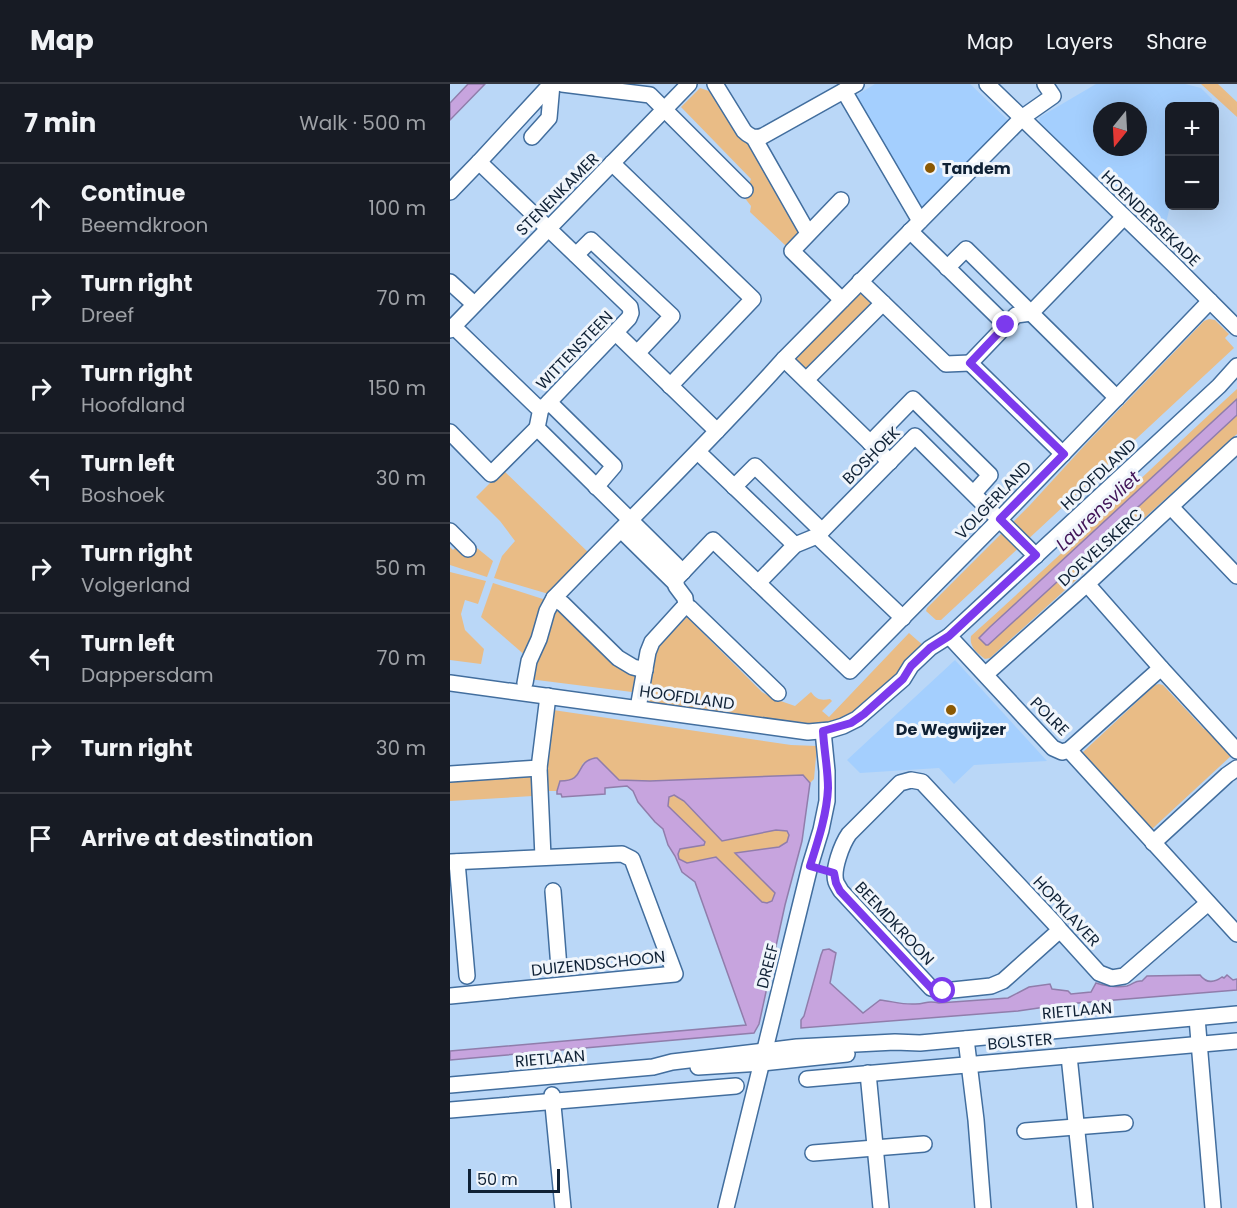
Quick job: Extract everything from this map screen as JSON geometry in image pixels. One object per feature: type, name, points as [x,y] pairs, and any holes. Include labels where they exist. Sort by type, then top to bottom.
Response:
[{"type":"street","points":[[532,137],[549,118],[551,84]]},
{"type":"street","points":[[450,192],[551,84]]},
{"type":"street","points":[[562,84],[650,95],[745,190]]},
{"type":"street","name":"STENENKAMER","points":[[452,328],[688,84]]},
{"type":"street","points":[[716,84],[744,131],[754,138],[808,233]]},
{"type":"street","name":"HOENDERSEKADE","points":[[987,84],[1237,328]]},
{"type":"street","points":[[525,683],[529,661],[554,598],[698,452],[784,359],[1023,117],[1053,96],[1045,84]]},
{"type":"street","points":[[754,138],[763,136],[850,88],[915,226],[947,268],[1006,325]]},
{"type":"street","name":"WITTENSTEEN","points":[[452,328],[536,405],[545,405],[616,333],[631,313],[630,307],[480,162]]},
{"type":"street","points":[[612,164],[753,299],[670,386]]},
{"type":"street","points":[[841,200],[792,251],[842,300]]},
{"type":"street","points":[[860,282],[946,364],[970,363],[1016,315],[1030,313],[1124,217]]},
{"type":"street","points":[[576,255],[591,240],[672,316],[642,348]]},
{"type":"street","points":[[947,268],[966,249],[1117,398]]},
{"type":"street","points":[[450,282],[474,304]]},
{"type":"street","name":"VOLGERLAND","points":[[758,583],[850,671],[1064,454],[1210,301]]},
{"type":"street","points":[[806,380],[883,303]]},
{"type":"street","points":[[616,333],[717,431]]},
{"type":"street","points":[[784,359],[890,462]]},
{"type":"street","points":[[970,363],[1064,454]]},
{"type":"street","name":"HOOFDLAND","points":[[450,683],[808,732],[843,726],[857,719],[903,679],[911,666],[930,648],[949,636],[1219,386],[1237,366]]},
{"type":"street","name":"HOOFDLAND","points":[[1219,386],[1237,376]]},
{"type":"street","points":[[870,443],[913,399],[990,475],[974,493]]},
{"type":"street","points":[[450,432],[491,474],[537,428],[545,405],[615,466],[596,487]]},
{"type":"street","points":[[537,428],[596,487],[626,526],[680,578]]},
{"type":"street","name":"BOSHOEK","points":[[820,533],[915,436],[1036,555]]},
{"type":"street","name":"DOEVELSKERC","points":[[986,674],[1237,445]]},
{"type":"street","points":[[698,452],[795,545]]},
{"type":"street","points":[[734,487],[755,466],[903,618]]},
{"type":"street","points":[[1171,507],[1237,576]]},
{"type":"street","points":[[450,531],[468,549]]},
{"type":"street","points":[[686,607],[685,598],[676,586],[680,578],[713,540],[758,583],[795,545],[820,533]]},
{"type":"street","points":[[1087,584],[1237,751]]},
{"type":"street","points":[[554,598],[625,663],[645,669]]},
{"type":"street","points":[[638,708],[648,652],[652,642],[686,607]]},
{"type":"street","points":[[686,607],[690,608],[778,693]]},
{"type":"street","name":"POLRE","points":[[949,636],[1053,748],[1062,752],[1069,750],[1161,668]]},
{"type":"street","points":[[467,976],[454,862],[543,857],[539,768],[548,696]]},
{"type":"street","name":"DREEF","points":[[726,1208],[827,801],[823,731]]},
{"type":"street","points":[[1069,750],[1237,934]]},
{"type":"street","points":[[450,774],[539,768]]},
{"type":"street","points":[[1153,843],[1237,768]]},
{"type":"street","name":"BEEMDKROON","points":[[911,780],[900,783],[849,834],[843,842],[834,873],[840,891],[931,988],[943,991],[991,986],[1003,981],[1060,930]]},
{"type":"street","name":"HOPKLAVER","points":[[911,780],[922,782],[1100,973],[1112,978],[1124,976],[1208,903]]},
{"type":"street","name":"DUIZENDSCHOON","points":[[450,996],[675,974],[632,859],[622,854],[543,857]]},
{"type":"street","name":"BEEMDKROON","points":[[810,866],[834,873]]},
{"type":"street","points":[[553,891],[559,968]]},
{"type":"street","name":"RIETLAAN","points":[[450,1085],[653,1066],[672,1062],[763,1057],[895,1042],[966,1039],[1237,1014]]},
{"type":"street","points":[[1197,1017],[1213,1208]]},
{"type":"street","points":[[966,1039],[983,1208]]},
{"type":"street","name":"BOLSTER","points":[[807,1079],[1237,1041]]},
{"type":"street","points":[[1069,1056],[1086,1208]]},
{"type":"street","points":[[868,1073],[881,1208]]},
{"type":"street","points":[[450,1110],[553,1098],[736,1086]]},
{"type":"street","points":[[553,1098],[563,1208]]},
{"type":"street","points":[[1025,1131],[1125,1123]]},
{"type":"street","points":[[813,1153],[924,1144]]},
{"type":"shaded area","points":[[468,84],[485,84],[450,120],[450,103]]},
{"type":"shaded area","name":"Tandem","points":[[875,84],[970,84],[1012,124],[924,213],[852,98]]},
{"type":"shaded area","points":[[1096,84],[1185,84],[1201,88],[1212,99],[1212,102],[1165,102],[1165,210],[1169,210],[1163,236],[1155,230],[1152,231],[1039,122],[1040,117]]},
{"type":"shaded area","points":[[1201,84],[1218,84],[1237,102],[1237,117]]},
{"type":"shaded area","points":[[700,88],[709,91],[742,140],[753,145],[803,235],[791,249],[750,212],[751,206],[744,197],[751,179],[681,107]]},
{"type":"shaded area","points":[[856,289],[872,303],[804,375],[789,360]]},
{"type":"shaded area","points":[[1215,320],[1229,334],[1225,338],[1234,348],[941,620],[936,620],[926,611],[1204,321]]},
{"type":"shaded area","points":[[1237,389],[1237,399],[990,627],[985,645],[988,645],[1237,415],[1237,434],[990,658],[985,659],[972,647],[971,636]]},
{"type":"shaded area","points":[[1237,399],[1237,415],[1081,560],[988,645],[979,638],[990,627]]},
{"type":"shaded area","points":[[503,470],[591,555],[552,595],[494,578],[502,556],[515,541],[500,521],[476,497]]},
{"type":"shaded area","points":[[458,545],[469,556],[477,548],[493,561],[487,577],[450,565],[450,547],[453,550]]},
{"type":"shaded area","points":[[450,572],[486,581],[478,604],[465,600],[461,614],[465,630],[484,649],[481,664],[450,660]]},
{"type":"shaded area","points":[[493,583],[546,600],[527,657],[481,617]]},
{"type":"shaded area","points":[[553,605],[637,673],[632,692],[529,679]]},
{"type":"shaded area","points":[[687,617],[762,692],[795,706],[811,692],[819,699],[830,699],[832,701],[822,711],[829,717],[909,633],[925,647],[877,695],[843,721],[813,726],[646,703],[655,652]]},
{"type":"shaded area","name":"De Wegwijzer","points":[[955,660],[1047,761],[974,765],[954,784],[939,768],[860,773],[847,760]]},
{"type":"shaded area","points":[[1155,685],[1163,685],[1204,729],[1207,727],[1232,755],[1152,829],[1083,752]]},
{"type":"shaded area","points":[[553,710],[791,745],[817,746],[814,779],[810,783],[803,775],[650,781],[619,780],[597,758],[583,763],[575,777],[569,781],[560,782],[557,791],[547,791],[545,767]]},
{"type":"shaded area","points":[[597,758],[619,780],[650,781],[803,775],[810,783],[802,841],[785,905],[759,1024],[754,1033],[450,1060],[450,1051],[746,1025],[695,882],[682,872],[668,845],[663,829],[638,802],[633,791],[627,786],[605,788],[605,794],[562,797],[561,794],[557,794],[560,781],[574,778],[588,760]],"holes":[[[674,795],[684,801],[722,841],[776,830],[787,831],[789,835],[787,842],[779,847],[735,853],[775,893],[772,901],[762,902],[716,857],[687,863],[679,859],[680,849],[704,845],[705,842],[668,806],[669,797]]]},
{"type":"shaded area","points":[[532,773],[533,796],[450,801],[450,781]]},
{"type":"shaded area","points":[[673,795],[684,801],[722,841],[776,830],[786,831],[789,835],[787,842],[779,847],[735,853],[775,893],[772,901],[762,902],[716,857],[687,863],[679,859],[680,849],[704,845],[705,842],[668,806],[669,797]]},
{"type":"shaded area","points":[[829,949],[836,953],[830,983],[863,1013],[880,1000],[919,1004],[1008,998],[1029,987],[1050,984],[1052,989],[1068,991],[1071,994],[1091,992],[1096,983],[1127,986],[1142,981],[1147,976],[1200,975],[1210,981],[1224,978],[1227,975],[1233,980],[1237,979],[1237,990],[1066,1004],[1018,1011],[801,1028],[801,1020],[821,955],[823,950]]},
{"type":"place","name":"Tandem","points":[[930,168]]},
{"type":"place","name":"De Wegwijzer","points":[[951,710]]},
{"type":"route","points":[[943,991],[931,988],[840,891],[834,873],[810,866],[827,801],[823,731],[851,723],[864,714],[903,679],[911,666],[930,648],[949,636],[1036,555],[1000,519],[1064,454],[970,363],[1006,325]]},
{"type":"water label","name":"Laurensvliet","points":[[1098,511]]}]
